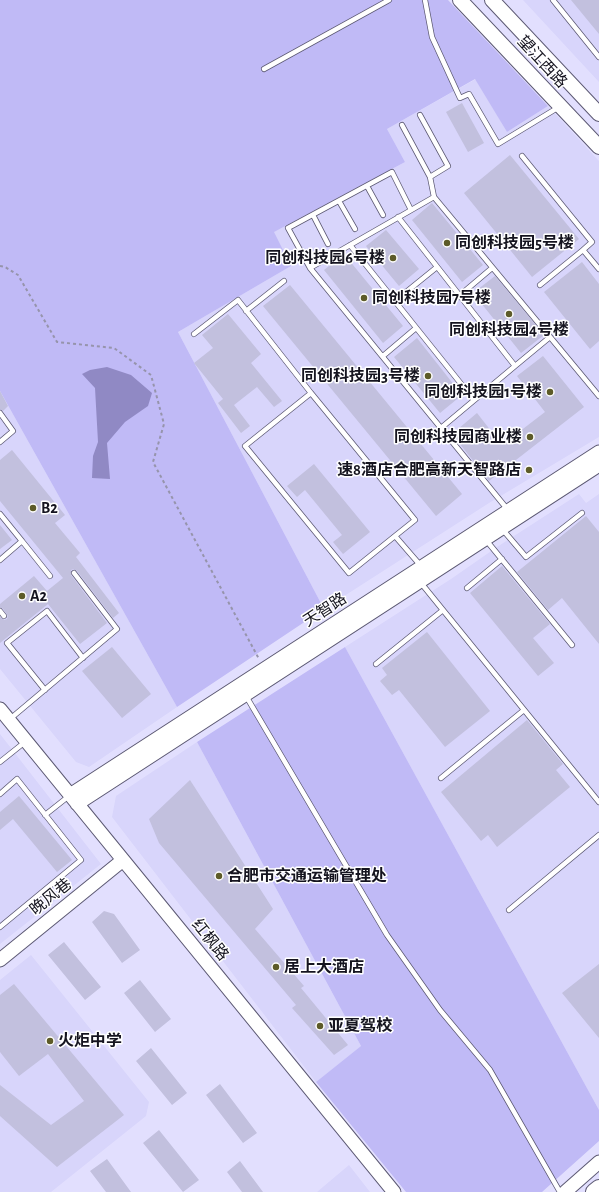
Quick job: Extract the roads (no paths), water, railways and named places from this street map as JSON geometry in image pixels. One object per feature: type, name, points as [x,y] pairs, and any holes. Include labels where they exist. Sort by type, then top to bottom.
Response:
[{"type":"highway","points":[[594,1192],[599,1188]]},
{"type":"main road","name":"望江西路","points":[[460,0],[599,147]]},
{"type":"main road","name":"望江西路","points":[[492,0],[599,114]]},
{"type":"street","name":"天智路","points":[[73,800],[265,669],[599,452]]},
{"type":"street","name":"天智路","points":[[73,800],[245,695],[599,465]]},
{"type":"street","name":"红枫路","points":[[0,709],[394,1192]]},
{"type":"street","name":"晚风巷","points":[[0,960],[123,860]]},
{"type":"street","points":[[565,1192],[599,1162]]},
{"type":"lane","points":[[264,69],[389,0]]},
{"type":"lane","points":[[425,0],[424,3],[432,37],[460,98],[469,94],[498,144],[560,106]]},
{"type":"lane","points":[[553,0],[599,57]]},
{"type":"lane","points":[[420,115],[448,166],[430,177]]},
{"type":"lane","points":[[402,125],[430,177],[434,197],[599,396]]},
{"type":"lane","points":[[522,156],[592,242],[540,285]]},
{"type":"lane","points":[[412,210],[392,172],[288,228],[310,268],[509,511]]},
{"type":"lane","points":[[367,186],[383,215]]},
{"type":"lane","points":[[310,268],[434,197]]},
{"type":"lane","points":[[339,201],[355,229]]},
{"type":"lane","points":[[313,214],[328,244]]},
{"type":"lane","points":[[398,217],[515,366]]},
{"type":"lane","points":[[350,245],[474,400]]},
{"type":"lane","points":[[583,250],[599,269]]},
{"type":"lane","points":[[394,301],[437,267]]},
{"type":"lane","points":[[460,296],[492,268]]},
{"type":"lane","points":[[246,312],[284,281]]},
{"type":"lane","points":[[194,334],[238,300],[311,393],[415,520],[349,573],[245,446],[311,393]]},
{"type":"lane","points":[[383,356],[416,328]]},
{"type":"lane","points":[[441,428],[550,337]]},
{"type":"lane","points":[[0,413],[13,430],[0,442]]},
{"type":"lane","points":[[501,528],[526,557],[582,513]]},
{"type":"lane","points":[[0,514],[50,576]]},
{"type":"lane","points":[[395,536],[422,567]]},
{"type":"lane","points":[[485,539],[572,645]]},
{"type":"lane","points":[[0,560],[22,541]]},
{"type":"lane","points":[[467,588],[502,560]]},
{"type":"lane","points":[[9,720],[117,629],[74,573]]},
{"type":"lane","points":[[420,581],[599,802]]},
{"type":"lane","points":[[376,664],[443,610]]},
{"type":"lane","points":[[0,611],[4,616]]},
{"type":"lane","points":[[45,690],[7,644],[47,611],[83,658]]},
{"type":"lane","points":[[245,695],[387,935],[440,1010],[490,1070],[560,1192]]},
{"type":"lane","points":[[441,778],[524,710]]},
{"type":"lane","points":[[0,762],[26,741]]},
{"type":"lane","points":[[0,794],[17,779],[81,860],[0,927]]},
{"type":"lane","points":[[45,815],[73,800]]},
{"type":"lane","points":[[509,910],[599,835]]},
{"type":"place","name":"同创科技园5号楼","points":[[447,243]]},
{"type":"place","name":"同创科技园6号楼","points":[[393,258]]},
{"type":"place","name":"同创科技园7号楼","points":[[364,298]]},
{"type":"place","name":"同创科技园4号楼","points":[[509,314]]},
{"type":"place","name":"同创科技园3号楼","points":[[428,376]]},
{"type":"place","name":"同创科技园1号楼","points":[[550,392]]},
{"type":"place","name":"同创科技园商业楼","points":[[530,437]]},
{"type":"place","name":"速8酒店合肥高新天智路店","points":[[529,470]]},
{"type":"place","name":"B2","points":[[33,508]]},
{"type":"place","name":"A2","points":[[22,596]]},
{"type":"place","name":"合肥市交通运输管理处","points":[[219,876]]},
{"type":"place","name":"居上大酒店","points":[[276,967]]},
{"type":"place","name":"亚夏驾校","points":[[320,1026]]},
{"type":"place","name":"火炬中学","points":[[50,1041]]}]
